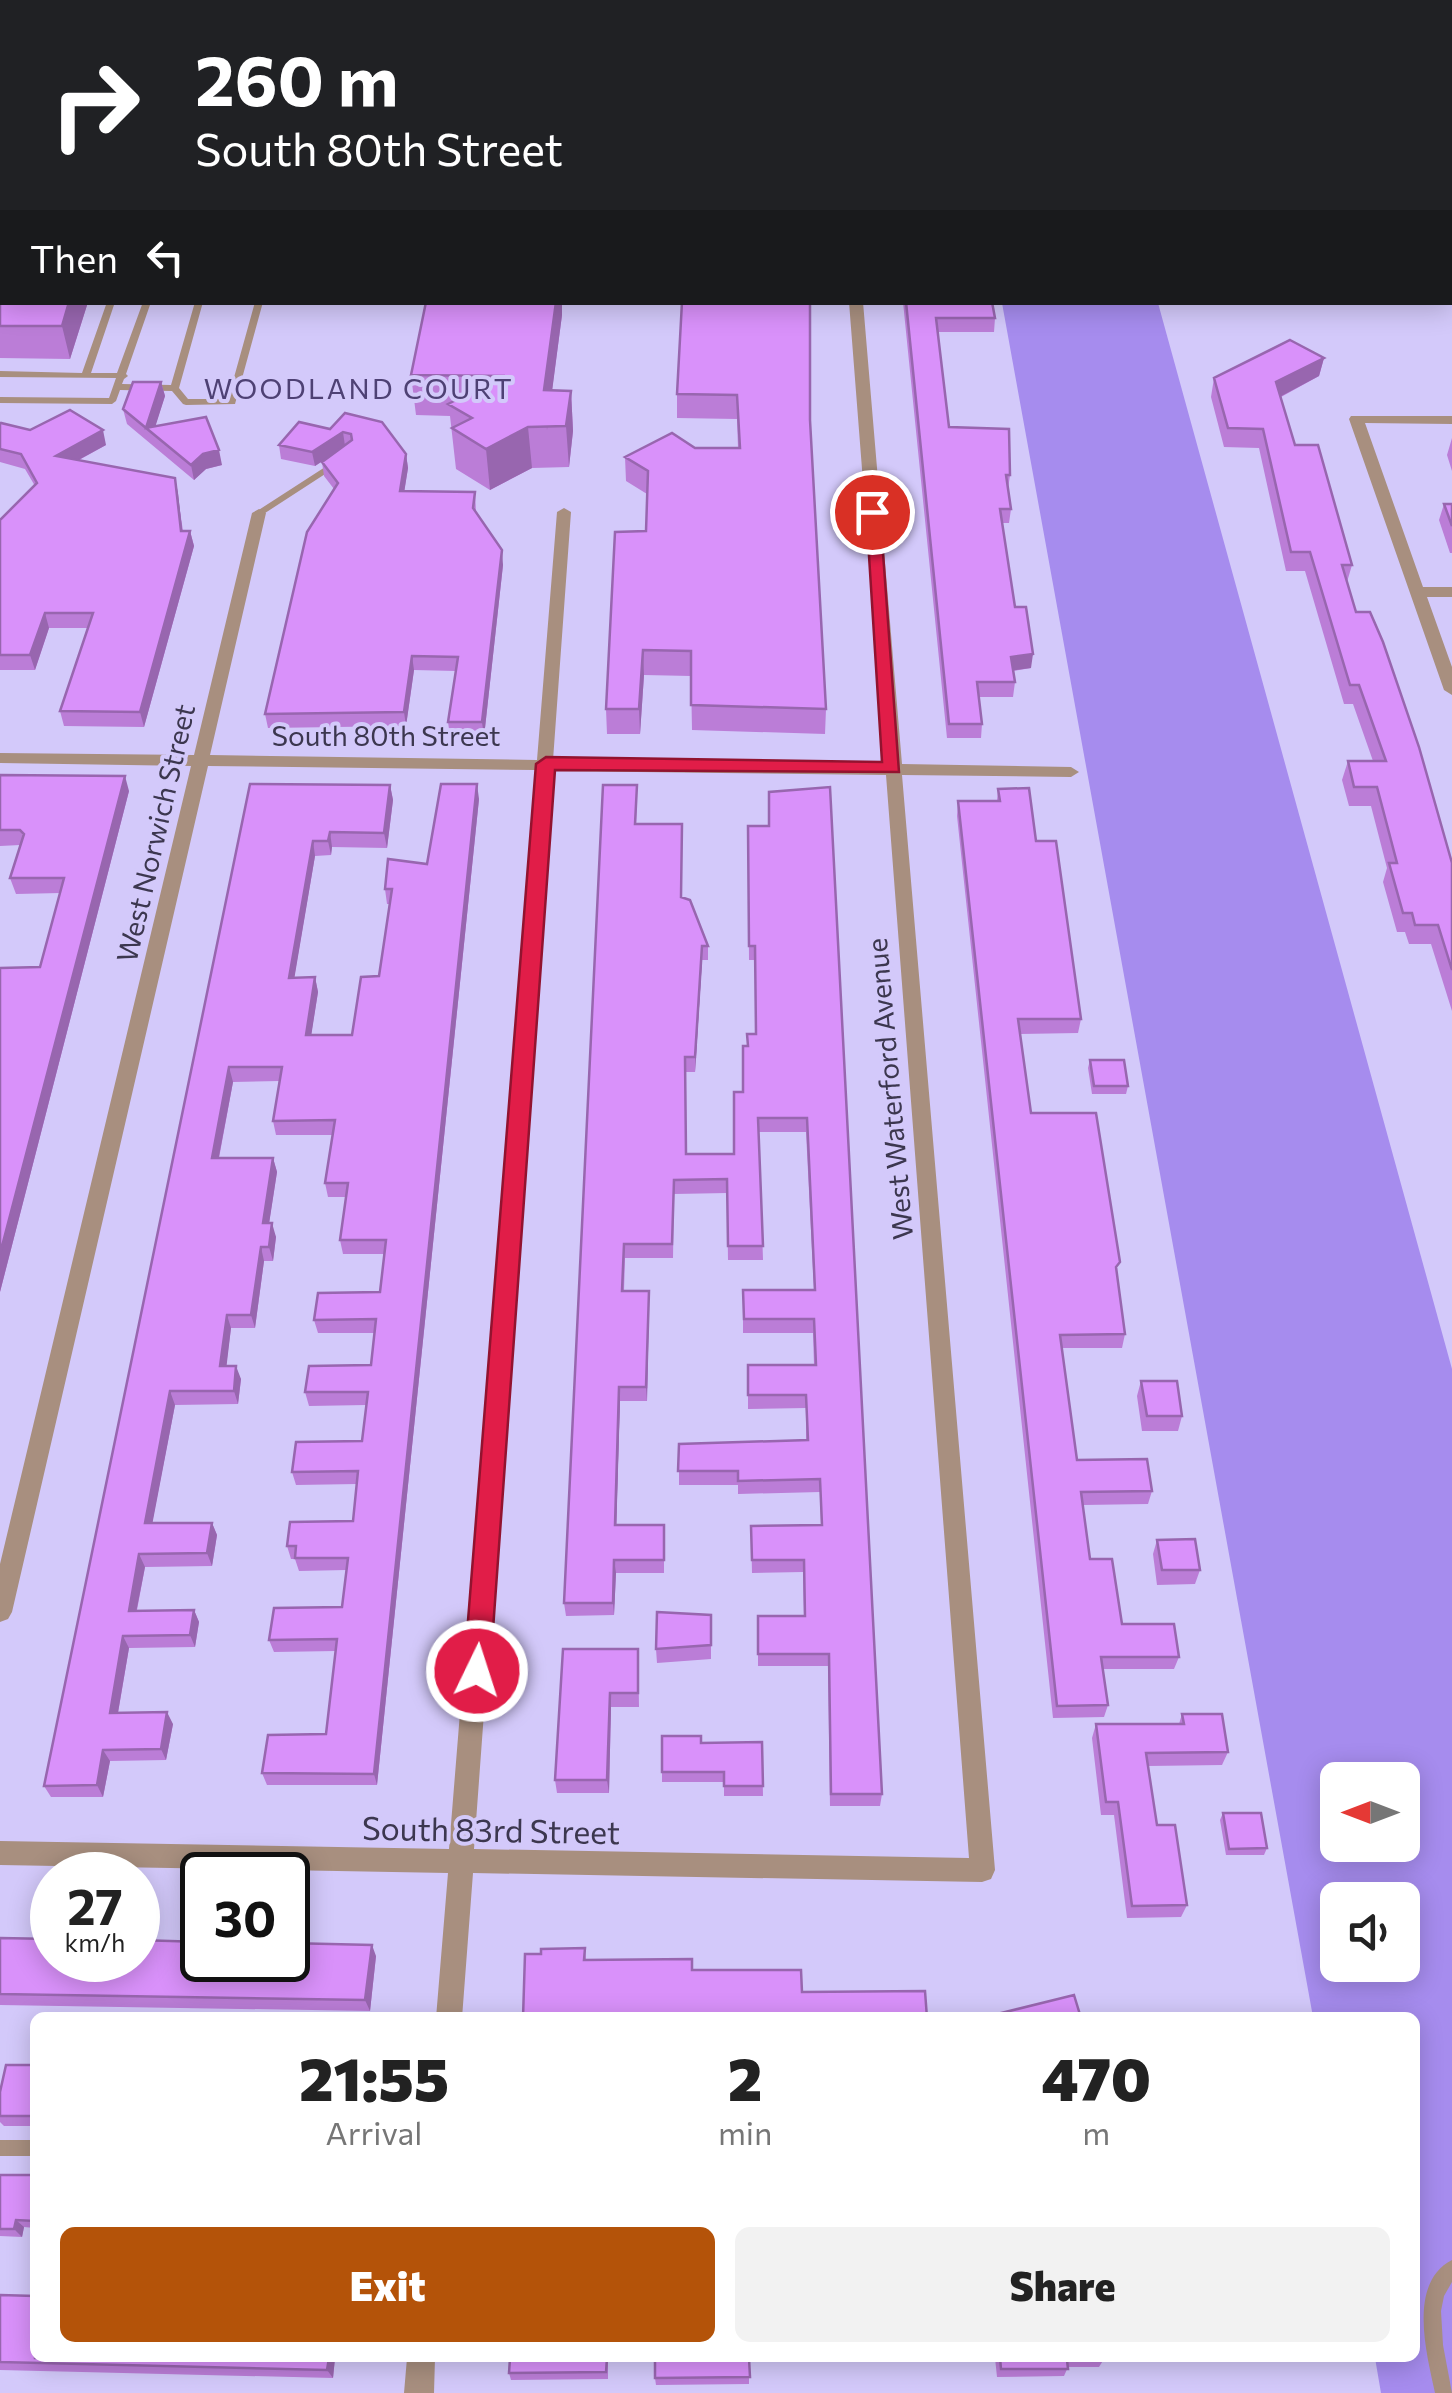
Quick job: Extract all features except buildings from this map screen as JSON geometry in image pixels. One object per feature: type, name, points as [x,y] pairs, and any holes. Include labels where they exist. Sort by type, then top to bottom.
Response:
[{"type":"street","name":"West Waterford Avenue","points":[[856,305],[982,1870]]},
{"type":"street","points":[[1452,420],[1356,418],[1452,690]]},
{"type":"street","points":[[449,2012],[564,512]]},
{"type":"street","name":"West Norwich Street","points":[[0,1612],[259,513]]},
{"type":"street","points":[[1416,592],[1452,592]]},
{"type":"street","name":"South 80th Street","points":[[0,758],[1071,772]]},
{"type":"street","name":"South 83rd Street","points":[[0,1853],[982,1870]]},
{"type":"street","points":[[419,2393],[422,2362]]},
{"type":"lane","points":[[86,375],[110,305]]},
{"type":"lane","points":[[0,400],[112,401],[147,305]]},
{"type":"lane","points":[[175,388],[198,305]]},
{"type":"lane","points":[[175,388],[186,402],[232,402],[258,305]]},
{"type":"lane","points":[[0,374],[124,376]]},
{"type":"lane","points":[[118,388],[175,388]]},
{"type":"lane","points":[[259,513],[348,452]]},
{"type":"lane","points":[[0,2148],[30,2148]]},
{"type":"lane","points":[[1444,2393],[1432,2330],[1433,2304],[1439,2283],[1452,2269]]},
{"type":"shaded area","points":[[1002,305],[1159,305],[1452,1369],[1452,2393],[1381,2393],[1376,2362],[1420,2362],[1420,2012],[1312,2012]]},
{"type":"district","name":"WOODLAND COURT","points":[[359,388]]},
{"type":"route","points":[[477,1671],[546,764],[892,768],[872,512]]}]
